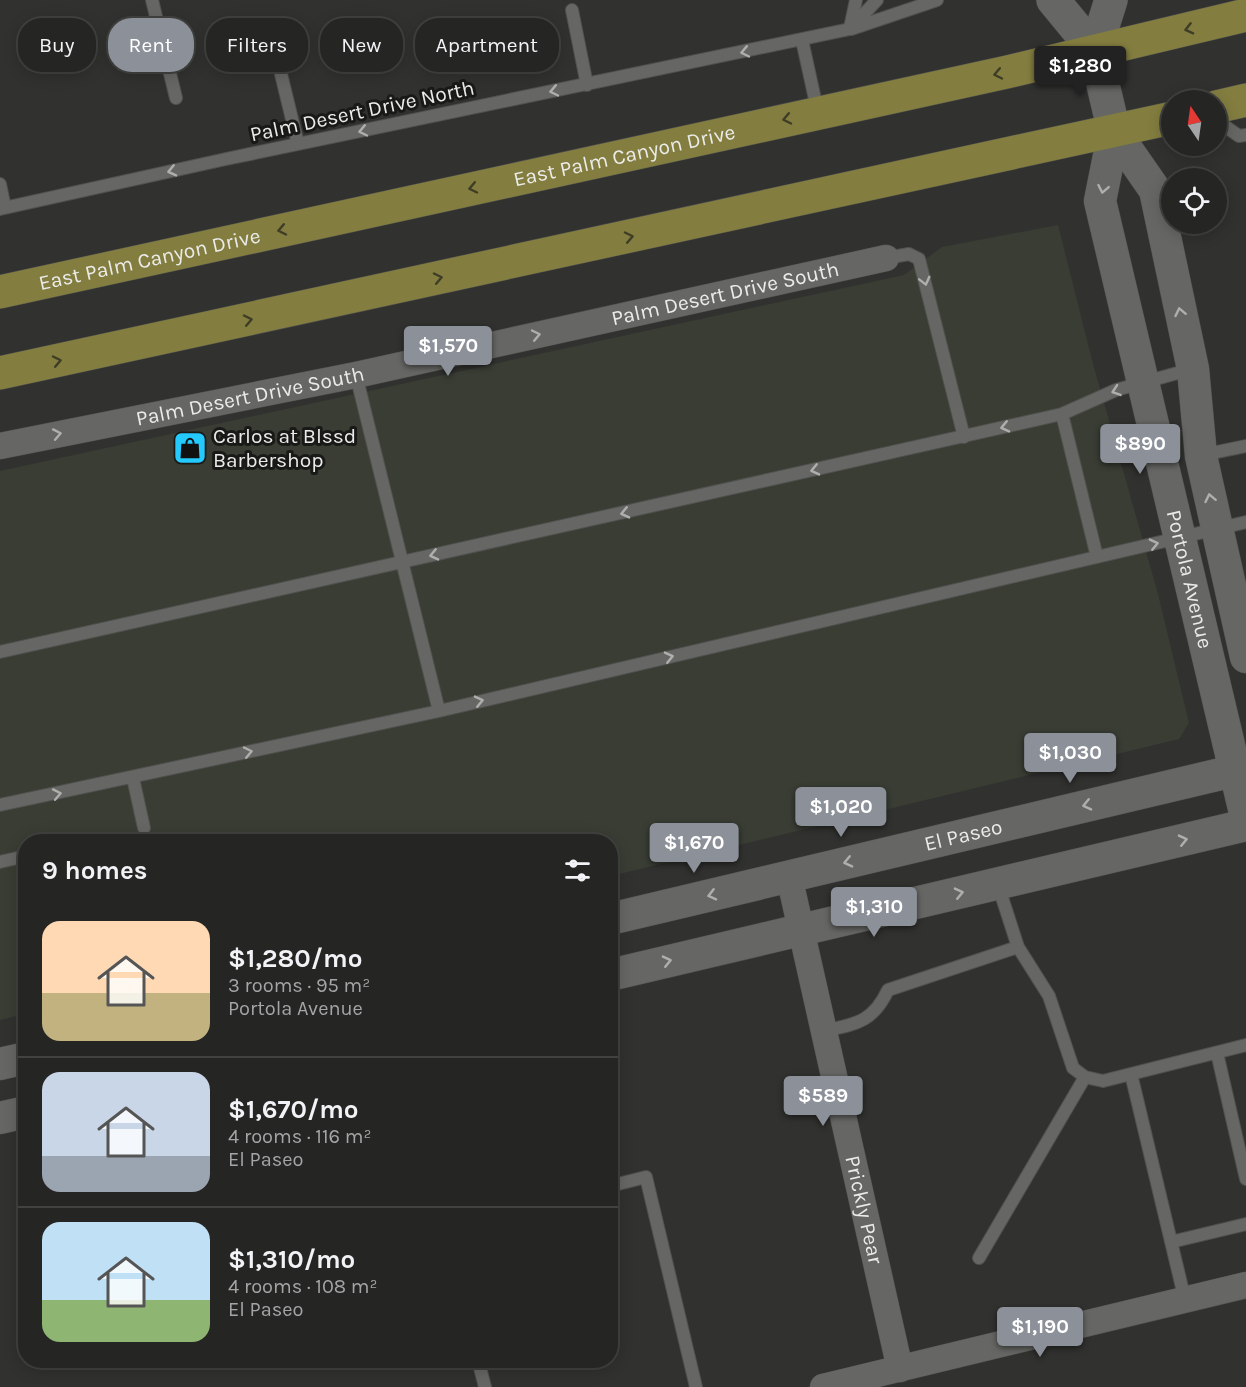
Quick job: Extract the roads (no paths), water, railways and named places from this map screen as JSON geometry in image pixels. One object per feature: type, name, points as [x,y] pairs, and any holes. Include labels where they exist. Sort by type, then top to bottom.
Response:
[{"type":"main road","name":"Portola Avenue","points":[[1053,0],[1095,51],[1114,131]]},
{"type":"main road","points":[[1095,51],[1111,0]]},
{"type":"main road","name":"East Palm Canyon Drive","points":[[0,292],[818,113],[1246,15]]},
{"type":"main road","points":[[1227,105],[1246,100]]},
{"type":"main road","points":[[0,373],[1161,120]]},
{"type":"street","name":"Portola Avenue","points":[[1114,131],[1155,190],[1193,369],[1201,456],[1232,526],[1246,657]]},
{"type":"street","name":"Portola Avenue","points":[[1114,131],[1100,201],[1192,587],[1242,772],[1246,817]]},
{"type":"street","name":"Palm Desert Drive South","points":[[0,446],[356,375],[886,258]]},
{"type":"street","points":[[1182,545],[1200,562],[1206,585],[1210,588],[1238,583]]},
{"type":"street","name":"El Paseo","points":[[618,917],[1160,788],[1242,772]]},
{"type":"street","points":[[618,973],[1246,825]]},
{"type":"street","name":"Prickly Pear","points":[[789,876],[900,1369]]},
{"type":"street","points":[[0,1064],[18,1060]]},
{"type":"street","points":[[0,1118],[18,1114]]},
{"type":"street","points":[[823,1387],[1246,1285]]},
{"type":"lane","points":[[152,0],[176,98]]},
{"type":"lane","points":[[850,29],[856,0]]},
{"type":"lane","points":[[850,29],[877,0]]},
{"type":"lane","name":"Palm Desert Drive North","points":[[3,209],[298,144],[802,40],[850,29],[937,0]]},
{"type":"lane","points":[[572,10],[587,84]]},
{"type":"lane","points":[[802,40],[818,113]]},
{"type":"lane","points":[[281,74],[298,144]]},
{"type":"lane","points":[[1227,126],[1242,135]]},
{"type":"lane","points":[[0,184],[3,209]]},
{"type":"lane","points":[[886,258],[909,254],[919,259],[964,437]]},
{"type":"lane","points":[[0,652],[98,628],[404,562],[1062,414],[1116,390],[1193,369]]},
{"type":"lane","points":[[356,375],[439,711]]},
{"type":"lane","points":[[1062,414],[1097,557]]},
{"type":"lane","points":[[1201,456],[1246,446]]},
{"type":"lane","points":[[0,806],[439,711],[1097,557],[1182,545],[1232,526]]},
{"type":"lane","points":[[133,778],[144,828]]},
{"type":"lane","points":[[0,862],[18,858]]},
{"type":"lane","points":[[998,884],[1018,947],[1049,996],[1073,1068],[1085,1077],[1102,1081],[1246,1045]]},
{"type":"lane","points":[[824,1031],[869,1018],[881,1006],[888,990],[1018,947]]},
{"type":"lane","points":[[1217,1053],[1246,1179]]},
{"type":"lane","points":[[1131,1074],[1185,1300]]},
{"type":"lane","points":[[979,1258],[1085,1077]]},
{"type":"lane","points":[[618,1184],[646,1177],[696,1387]]},
{"type":"lane","points":[[1171,1242],[1246,1224]]},
{"type":"lane","points":[[480,1368],[485,1387]]},
{"type":"place","name":"Carlos at Blssd Barbershop","points":[[190,448]]}]
